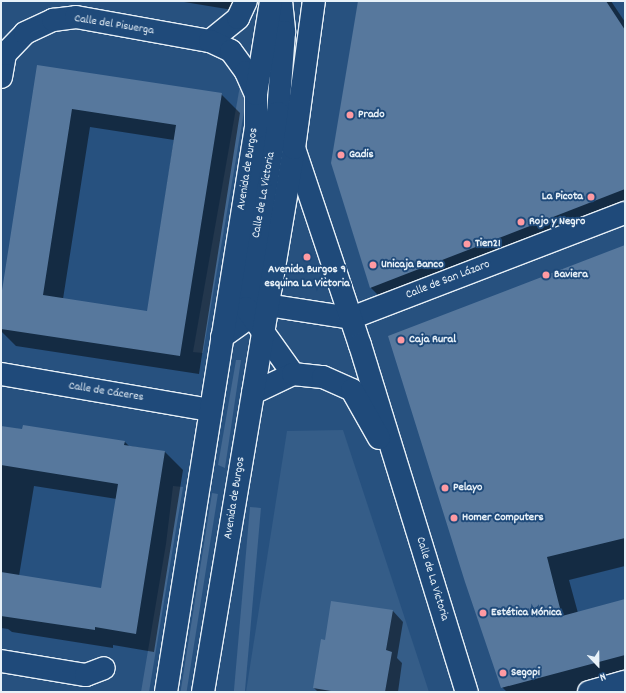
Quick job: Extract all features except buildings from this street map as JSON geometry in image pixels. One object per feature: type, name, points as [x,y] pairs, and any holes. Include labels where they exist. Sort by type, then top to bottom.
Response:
[{"type":"main road","points":[[210,41],[238,18],[246,1]]},
{"type":"main road","name":"Avenida de Burgos","points":[[166,692],[256,127],[256,94],[271,1]]},
{"type":"main road","name":"Calle de La Victoria","points":[[281,1],[284,32],[278,113],[246,308],[261,316],[293,374],[323,377],[352,390],[396,467]]},
{"type":"main road","name":"Avenida de Burgos","points":[[203,692],[252,393],[261,316],[294,148],[314,1]]},
{"type":"main road","name":"Calle del Pisuerga","points":[[1,77],[5,54],[25,33],[53,20],[76,17],[210,41],[231,51],[246,72],[256,94]]},
{"type":"main road","name":"Calle de La Victoria","points":[[294,148],[351,318],[467,692]]},
{"type":"main road","name":"Calle de San Lázaro","points":[[261,316],[351,318],[625,213]]},
{"type":"main road","points":[[222,337],[261,316]]},
{"type":"main road","name":"Calle de Cáceres","points":[[1,374],[210,410]]},
{"type":"main road","points":[[252,393],[293,374]]},
{"type":"main road","points":[[1,661],[86,675],[104,668]]},
{"type":"main road","points":[[589,692],[625,682]]},
{"type":"shaded area","points":[[241,80],[247,94],[203,353],[193,352]]},
{"type":"shaded area","points":[[236,360],[241,360],[225,468],[218,465]]},
{"type":"shaded area","points":[[343,430],[429,692],[246,692],[287,431]]},
{"type":"shaded area","points":[[173,486],[183,487],[149,692],[141,692],[166,544]]},
{"type":"shaded area","points":[[212,493],[218,494],[187,692],[180,692]]},
{"type":"shaded area","points":[[250,507],[261,508],[245,692],[234,692]]},
{"type":"place","name":"Prado","points":[[350,115]]},
{"type":"place","name":"Gadis","points":[[341,155]]},
{"type":"place","name":"La Picota","points":[[591,197]]},
{"type":"place","name":"Rojo y Negro","points":[[521,222]]},
{"type":"place","name":"Tien21","points":[[467,244]]},
{"type":"place","name":"Avenida Burgos 9 esquina La Victoria","points":[[307,257]]},
{"type":"place","name":"Unicaja Banco","points":[[373,265]]},
{"type":"place","name":"Baviera","points":[[546,275]]},
{"type":"place","name":"Caja Rural","points":[[401,340]]},
{"type":"place","name":"Pelayo","points":[[445,488]]},
{"type":"place","name":"Homer Computers","points":[[454,518]]},
{"type":"place","name":"Estética Mónica","points":[[483,613]]},
{"type":"place","name":"Segopi","points":[[503,673]]}]
